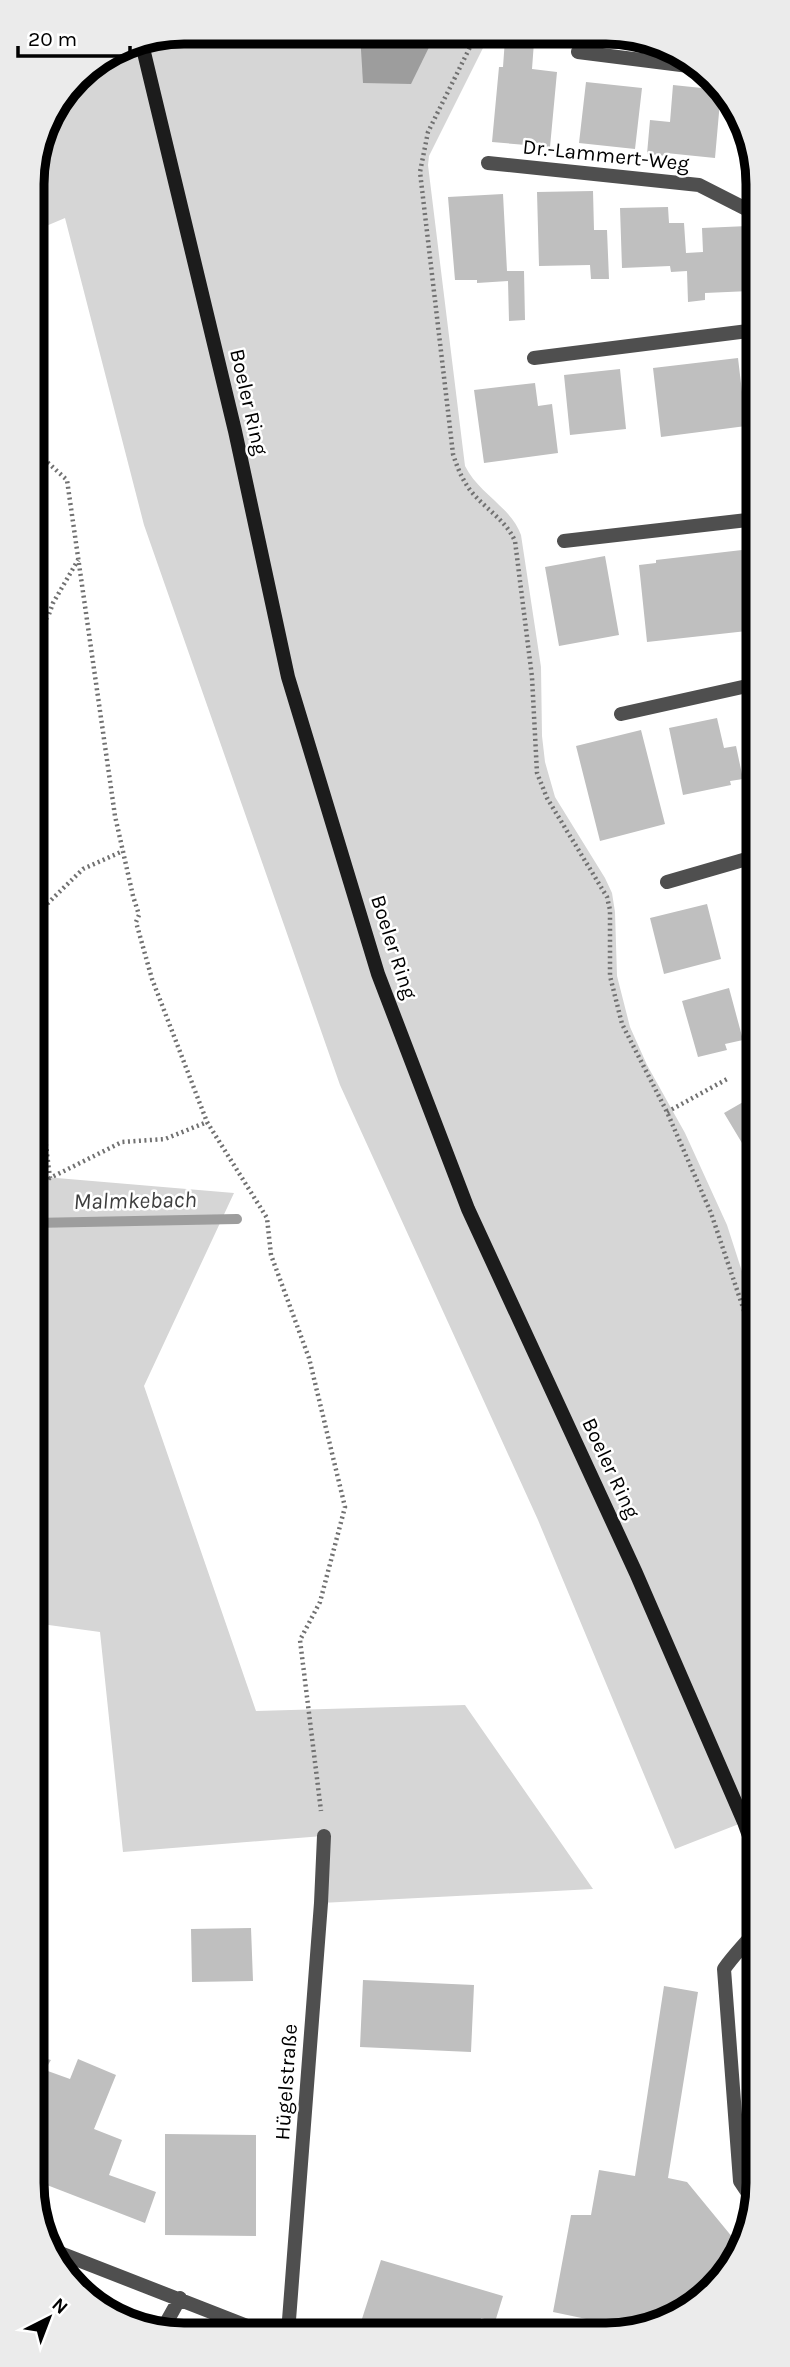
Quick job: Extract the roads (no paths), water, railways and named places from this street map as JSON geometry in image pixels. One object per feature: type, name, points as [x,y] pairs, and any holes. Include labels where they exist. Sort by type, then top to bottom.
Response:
[{"type":"main road","name":"Boeler Ring","points":[[143,50],[235,431],[288,677],[378,974],[468,1209],[636,1573],[746,1828]]},
{"type":"street","points":[[578,52],[679,65]]},
{"type":"street","name":"Dr.-Lammert-Weg","points":[[488,163],[699,186],[746,209]]},
{"type":"street","points":[[534,358],[746,331]]},
{"type":"street","points":[[564,541],[746,520]]},
{"type":"street","points":[[621,714],[746,686]]},
{"type":"street","points":[[667,882],[746,859]]},
{"type":"street","name":"Hügelstraße","points":[[289,2323],[324,1836]]},
{"type":"street","points":[[746,1943],[741,1945],[724,1969],[740,2181],[746,2190]]},
{"type":"street","points":[[63,2254],[241,2323]]},
{"type":"street","points":[[167,2322],[180,2298]]},
{"type":"waterway","name":"Malmkebach","points":[[44,1223],[237,1219]]}]
